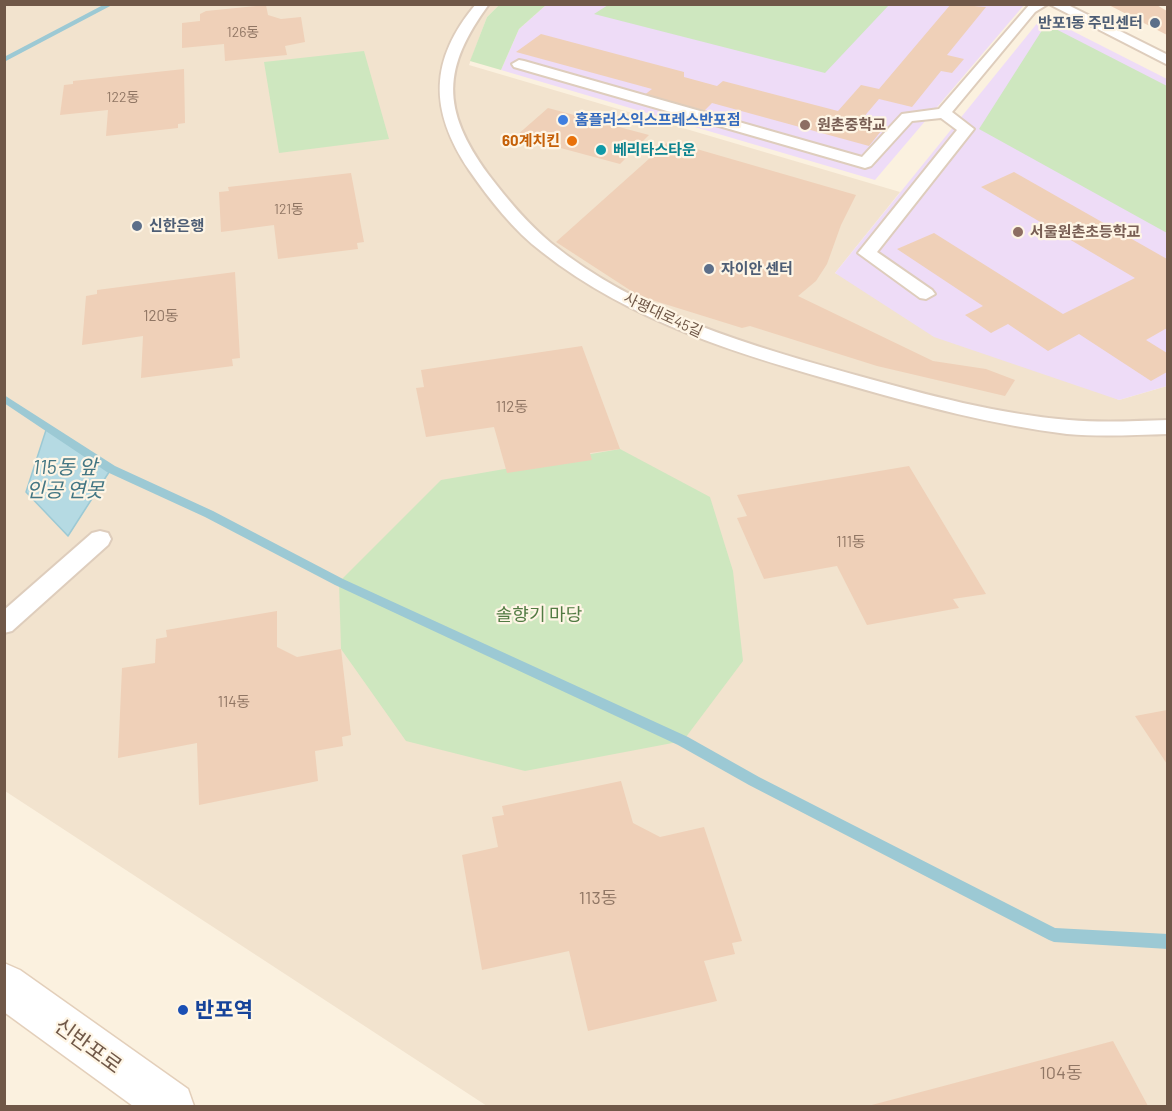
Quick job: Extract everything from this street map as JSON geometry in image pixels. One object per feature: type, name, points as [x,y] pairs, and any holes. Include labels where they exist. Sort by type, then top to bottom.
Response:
[{"type":"main road","name":"신반포로","points":[[4,984],[171,1107]]},
{"type":"lane","name":"사평대로45길","points":[[483,4],[457,38],[447,67],[445,103],[458,141],[504,208],[558,256],[634,304],[698,332],[761,355],[904,395],[994,415],[1070,427],[1167,427]]},
{"type":"lane","points":[[944,113],[1030,9],[1042,4]]},
{"type":"lane","points":[[1055,4],[1167,61]]},
{"type":"lane","points":[[519,64],[865,163],[907,117],[944,113],[966,129],[867,253],[926,294]]},
{"type":"lane","points":[[4,624],[100,539]]},
{"type":"shaded area","points":[[4,5],[499,5],[487,17],[469,65],[900,192],[835,273],[1119,400],[1167,386],[1167,1106],[487,1106],[5,791]]},
{"type":"shaded area","name":"원촌중학교","points":[[546,5],[1024,5],[875,180],[501,70],[519,29]]},
{"type":"shaded area","name":"서울원촌초등학교","points":[[1043,16],[1167,79],[1167,386],[1119,400],[934,337],[835,273]]},
{"type":"green space","points":[[499,5],[546,5],[519,29],[501,70],[470,61],[487,17]]},
{"type":"green space","points":[[608,5],[889,5],[825,73],[594,14]]},
{"type":"green space","points":[[1046,24],[1167,86],[1167,233],[979,129]]},
{"type":"green space","points":[[364,51],[389,139],[279,153],[264,62]]},
{"type":"green space","name":"솔향기 마당","points":[[620,449],[710,497],[733,571],[743,661],[683,741],[525,771],[406,741],[341,649],[339,582],[441,480]]},
{"type":"water","name":"115동 앞 인공 연못","points":[[47,427],[111,469],[68,536],[26,492]]},
{"type":"building","points":[[951,4],[986,7],[947,55],[964,59],[952,73],[941,71],[912,107],[879,99],[862,119],[886,125],[869,146],[712,103],[702,113],[643,96],[652,89],[516,52],[541,34],[684,72],[684,77],[717,86],[723,81],[838,111],[861,85],[879,89]]},
{"type":"building","name":"반포1동 주민센터","points":[[1107,4],[1155,4],[1167,11],[1167,35]]},
{"type":"building","points":[[266,5],[268,15],[281,19],[301,17],[305,42],[285,46],[287,55],[225,61],[224,44],[182,48],[182,23],[200,21],[200,14],[206,11]]},
{"type":"building","points":[[184,69],[185,123],[178,124],[178,128],[106,136],[108,110],[60,115],[64,85],[73,84],[73,81]]},
{"type":"building","name":"베리타스타운","points":[[548,108],[649,135],[620,164],[516,136]]},
{"type":"building","name":"자이안 센터","points":[[669,141],[856,195],[841,225],[827,264],[816,281],[798,296],[933,361],[986,369],[1015,380],[1005,396],[877,366],[750,326],[742,328],[639,296],[556,242]]},
{"type":"building","points":[[1014,172],[1167,259],[1167,328],[1146,340],[1167,353],[1167,372],[1151,381],[1079,334],[1048,351],[1008,324],[991,333],[965,315],[983,306],[897,249],[934,233],[1063,314],[1135,278],[981,187]]},
{"type":"building","points":[[351,173],[364,242],[357,243],[358,249],[278,259],[274,225],[221,232],[219,192],[229,191],[228,187]]},
{"type":"building","points":[[235,272],[240,358],[232,359],[233,366],[141,378],[143,336],[82,345],[86,296],[97,294],[97,290]]},
{"type":"building","points":[[582,346],[620,449],[590,453],[592,460],[507,473],[494,427],[426,437],[416,388],[424,387],[421,370]]},
{"type":"building","points":[[909,466],[986,594],[953,599],[959,608],[867,625],[837,566],[764,579],[737,518],[747,516],[737,495]]},
{"type":"building","points":[[277,611],[277,647],[297,657],[341,649],[351,735],[342,737],[343,746],[315,751],[318,781],[199,805],[197,743],[118,758],[122,668],[155,663],[156,639],[167,637],[166,630]]},
{"type":"building","points":[[1167,710],[1167,764],[1135,716]]},
{"type":"building","points":[[621,781],[633,823],[660,837],[704,827],[742,941],[732,943],[735,954],[704,961],[717,1001],[588,1031],[569,951],[482,970],[462,855],[498,847],[492,817],[504,815],[502,806]]},
{"type":"building","points":[[1113,1041],[1148,1106],[868,1106]]},
{"type":"waterway","points":[[4,60],[111,4]]},
{"type":"waterway","points":[[4,398],[111,469],[209,514],[339,582],[683,741],[754,781],[1054,935],[1168,942]]},
{"type":"place","name":"반포1동 주민센터","points":[[1155,23]]},
{"type":"place","name":"홈플러스익스프레스반포점","points":[[563,120]]},
{"type":"place","name":"원촌중학교","points":[[805,125]]},
{"type":"place","name":"60계치킨","points":[[572,141]]},
{"type":"place","name":"베리타스타운","points":[[601,150]]},
{"type":"place","name":"신한은행","points":[[137,226]]},
{"type":"place","name":"서울원촌초등학교","points":[[1018,232]]},
{"type":"place","name":"자이안 센터","points":[[709,269]]},
{"type":"place","name":"반포역","points":[[183,1010]]}]
